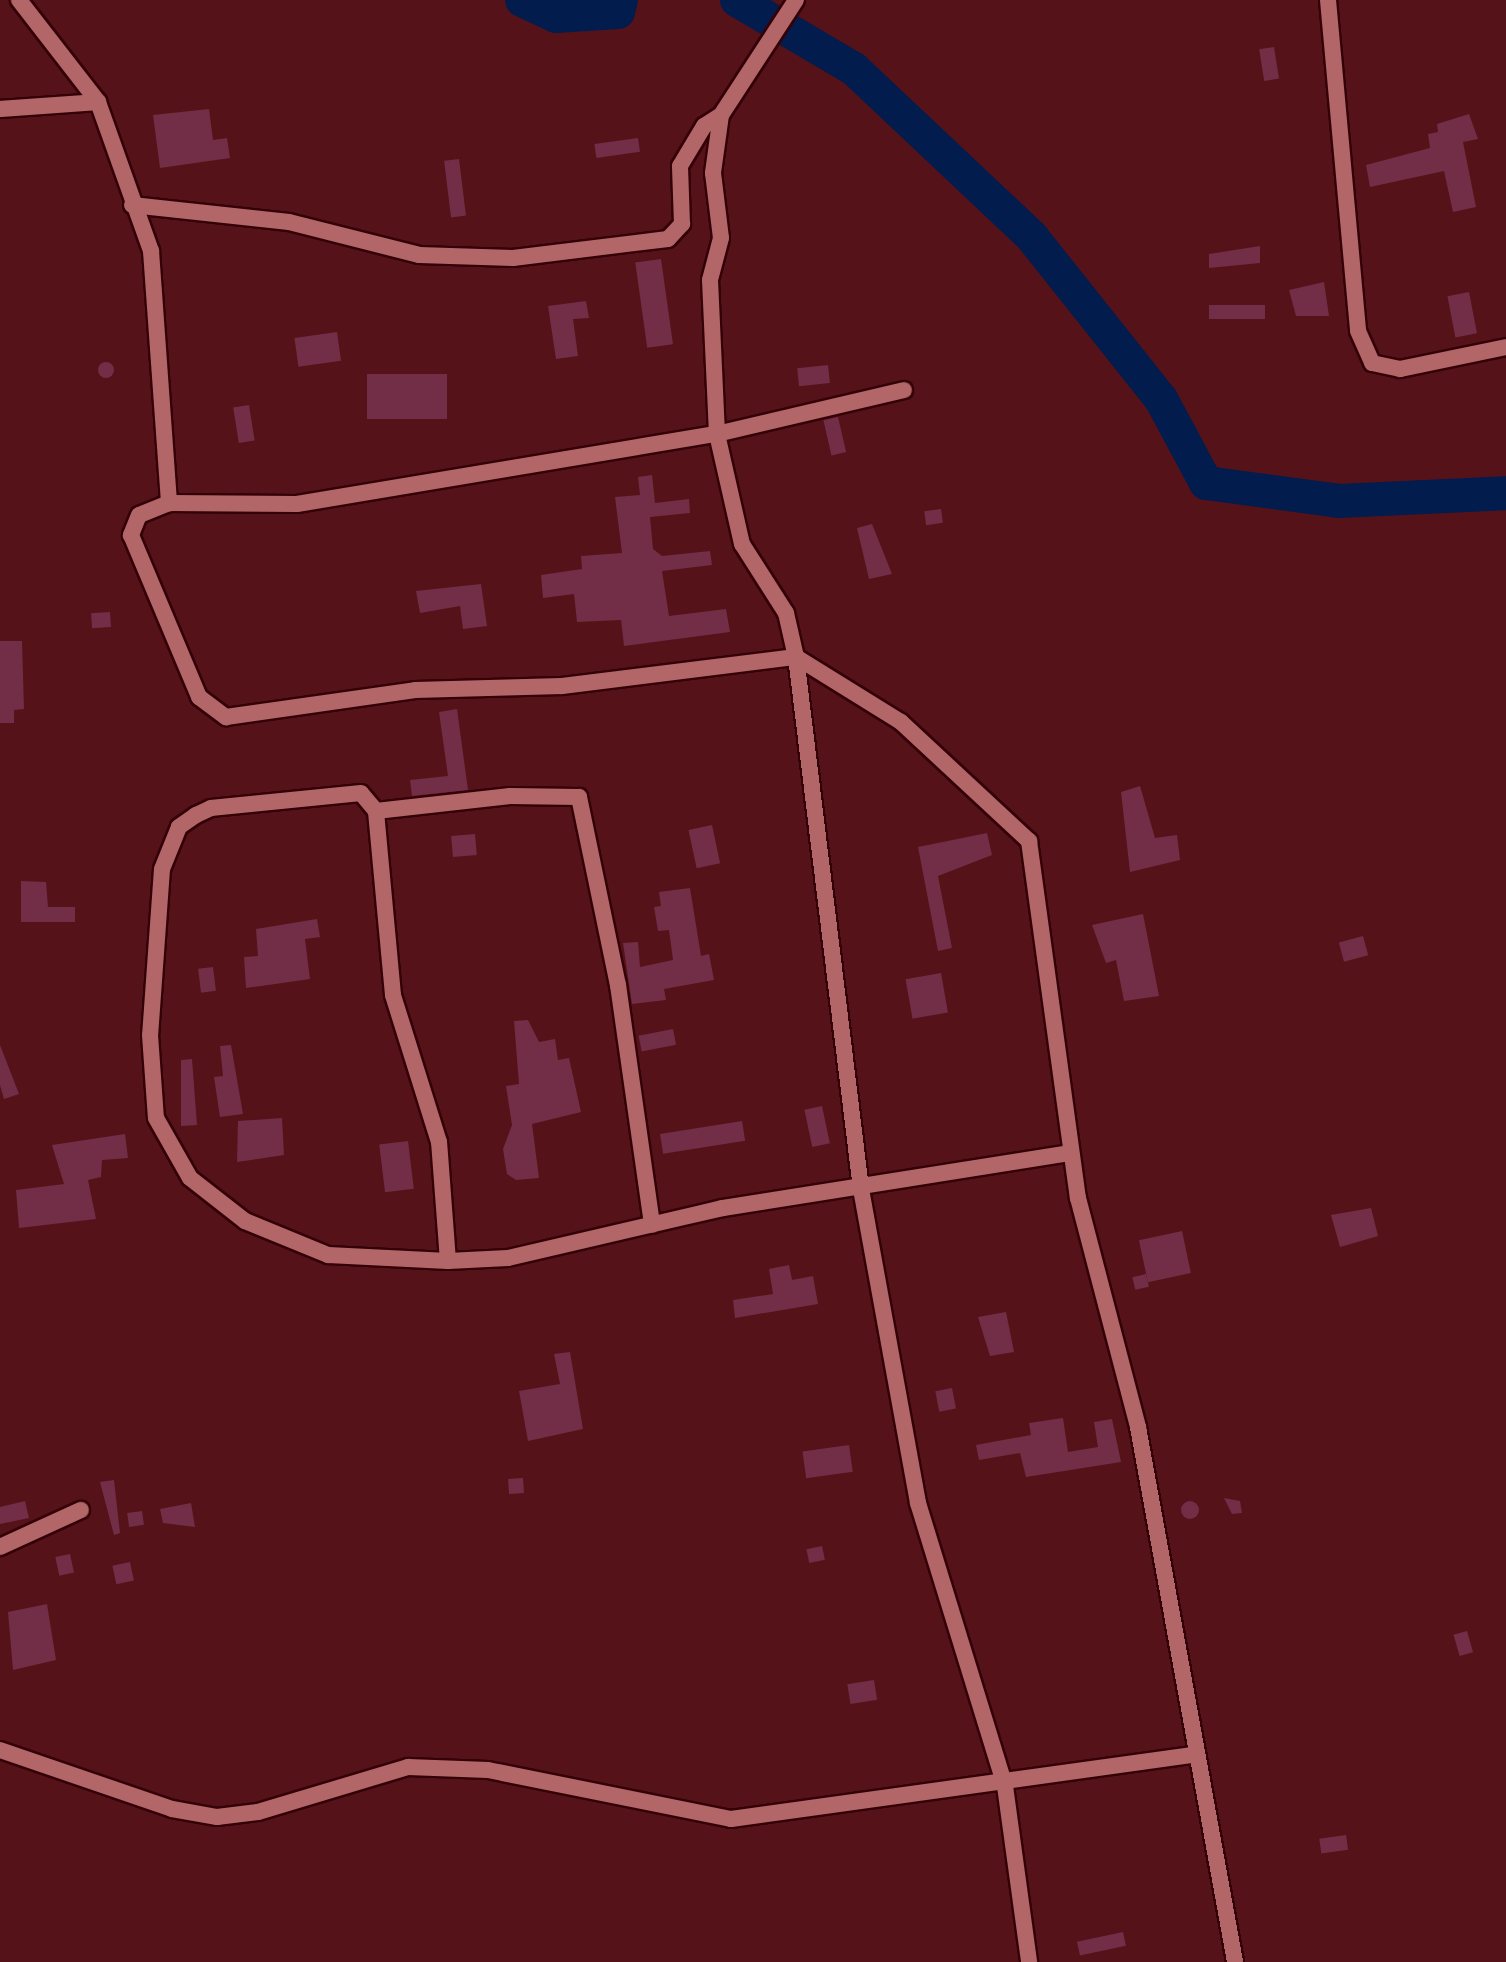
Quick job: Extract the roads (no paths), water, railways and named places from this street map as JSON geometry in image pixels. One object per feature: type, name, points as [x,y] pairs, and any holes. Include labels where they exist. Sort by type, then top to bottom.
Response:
[{"type":"street","points":[[19,0],[98,102],[132,205],[151,251],[169,503]]},
{"type":"street","points":[[132,205],[289,222],[419,255],[513,258],[668,239],[682,224],[680,166],[704,126],[721,115],[796,0]]},
{"type":"street","points":[[1328,0],[1358,331],[1372,363],[1400,369],[1506,347]]},
{"type":"street","points":[[0,109],[98,102]]},
{"type":"street","points":[[721,115],[713,173],[721,238],[710,280],[717,434],[742,544],[786,613],[796,657],[861,1189],[918,1503],[1005,1786],[1029,1962]]},
{"type":"street","points":[[904,390],[717,434],[297,504],[169,503],[139,515],[131,535],[199,697],[226,717],[415,690],[562,686],[796,657],[901,722],[1029,841],[1071,1153],[1138,1427],[1195,1755],[1235,1962]]},
{"type":"street","points":[[448,1261],[439,1142],[393,995],[376,811],[361,793],[211,808],[179,827],[164,861],[156,930],[150,1035],[156,1118],[190,1178],[245,1221],[328,1255],[448,1261],[508,1258],[652,1225],[1071,1153]]},
{"type":"street","points":[[376,811],[579,797],[618,985],[652,1225]]},
{"type":"street","points":[[0,1547],[81,1510]]},
{"type":"street","points":[[0,1750],[172,1809],[217,1817],[258,1812],[382,1771],[430,1766],[502,1772],[731,1819],[1005,1786],[1195,1755]]},
{"type":"waterway","points":[[522,0],[556,16],[618,12],[621,0]]},
{"type":"waterway","points":[[737,0],[854,69],[1032,237],[1161,399],[1206,483],[1339,501],[1506,493]]}]
